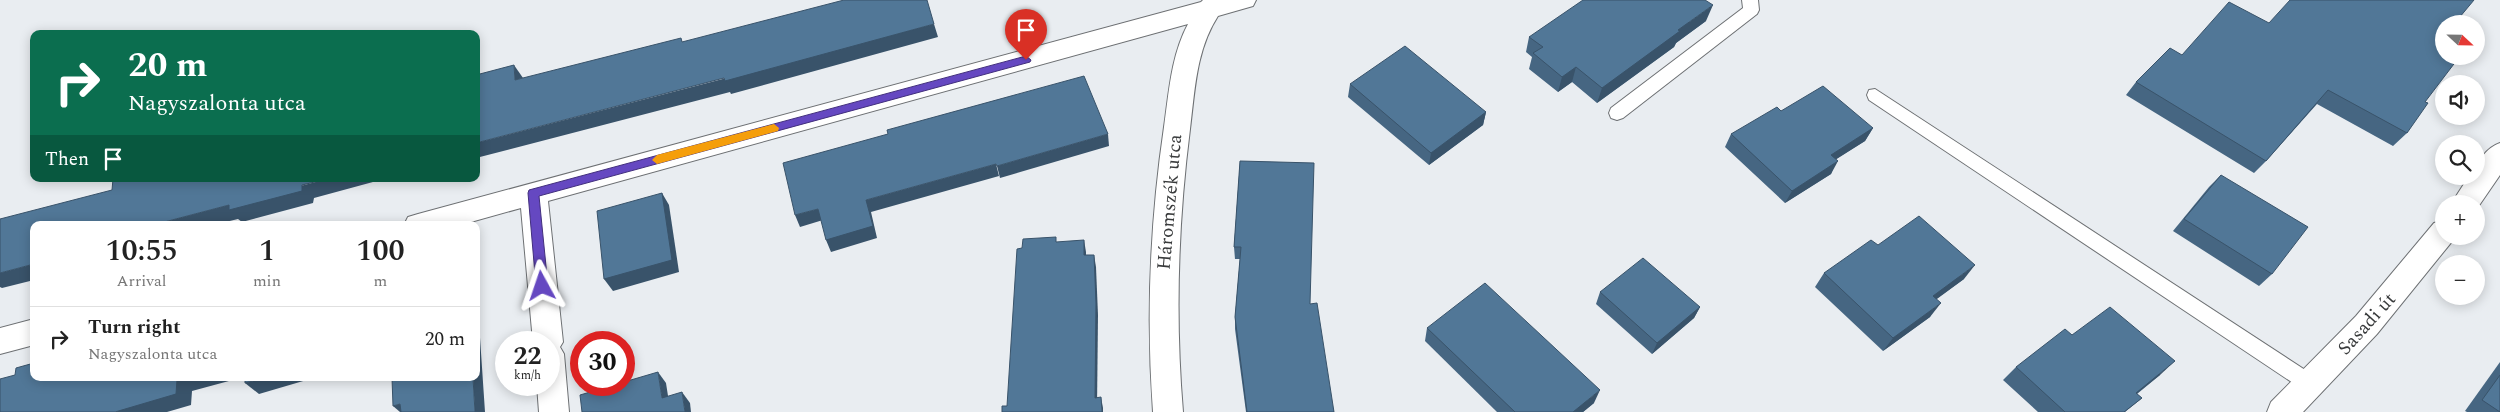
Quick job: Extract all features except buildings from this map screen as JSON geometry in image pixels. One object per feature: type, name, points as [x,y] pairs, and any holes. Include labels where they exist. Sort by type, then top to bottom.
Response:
[{"type":"street","points":[[432,221],[1212,5],[1244,0]]},
{"type":"street","name":"Háromszék utca","points":[[1168,412],[1164,378],[1163,287],[1167,205],[1185,70],[1192,42],[1212,5]]},
{"type":"street","points":[[2471,195],[2500,154]]},
{"type":"street","points":[[533,193],[547,331]]},
{"type":"street","name":"Sasadi út","points":[[2282,412],[2312,385],[2385,306],[2435,242]]},
{"type":"street","points":[[0,341],[30,333]]},
{"type":"street","points":[[553,396],[554,412]]},
{"type":"lane","points":[[1617,114],[1751,10],[1750,0]]},
{"type":"lane","points":[[1875,95],[2312,385]]},
{"type":"slow traffic","points":[[657,160],[774,128]]},
{"type":"route","points":[[542,286],[533,193],[1026,60]]}]
